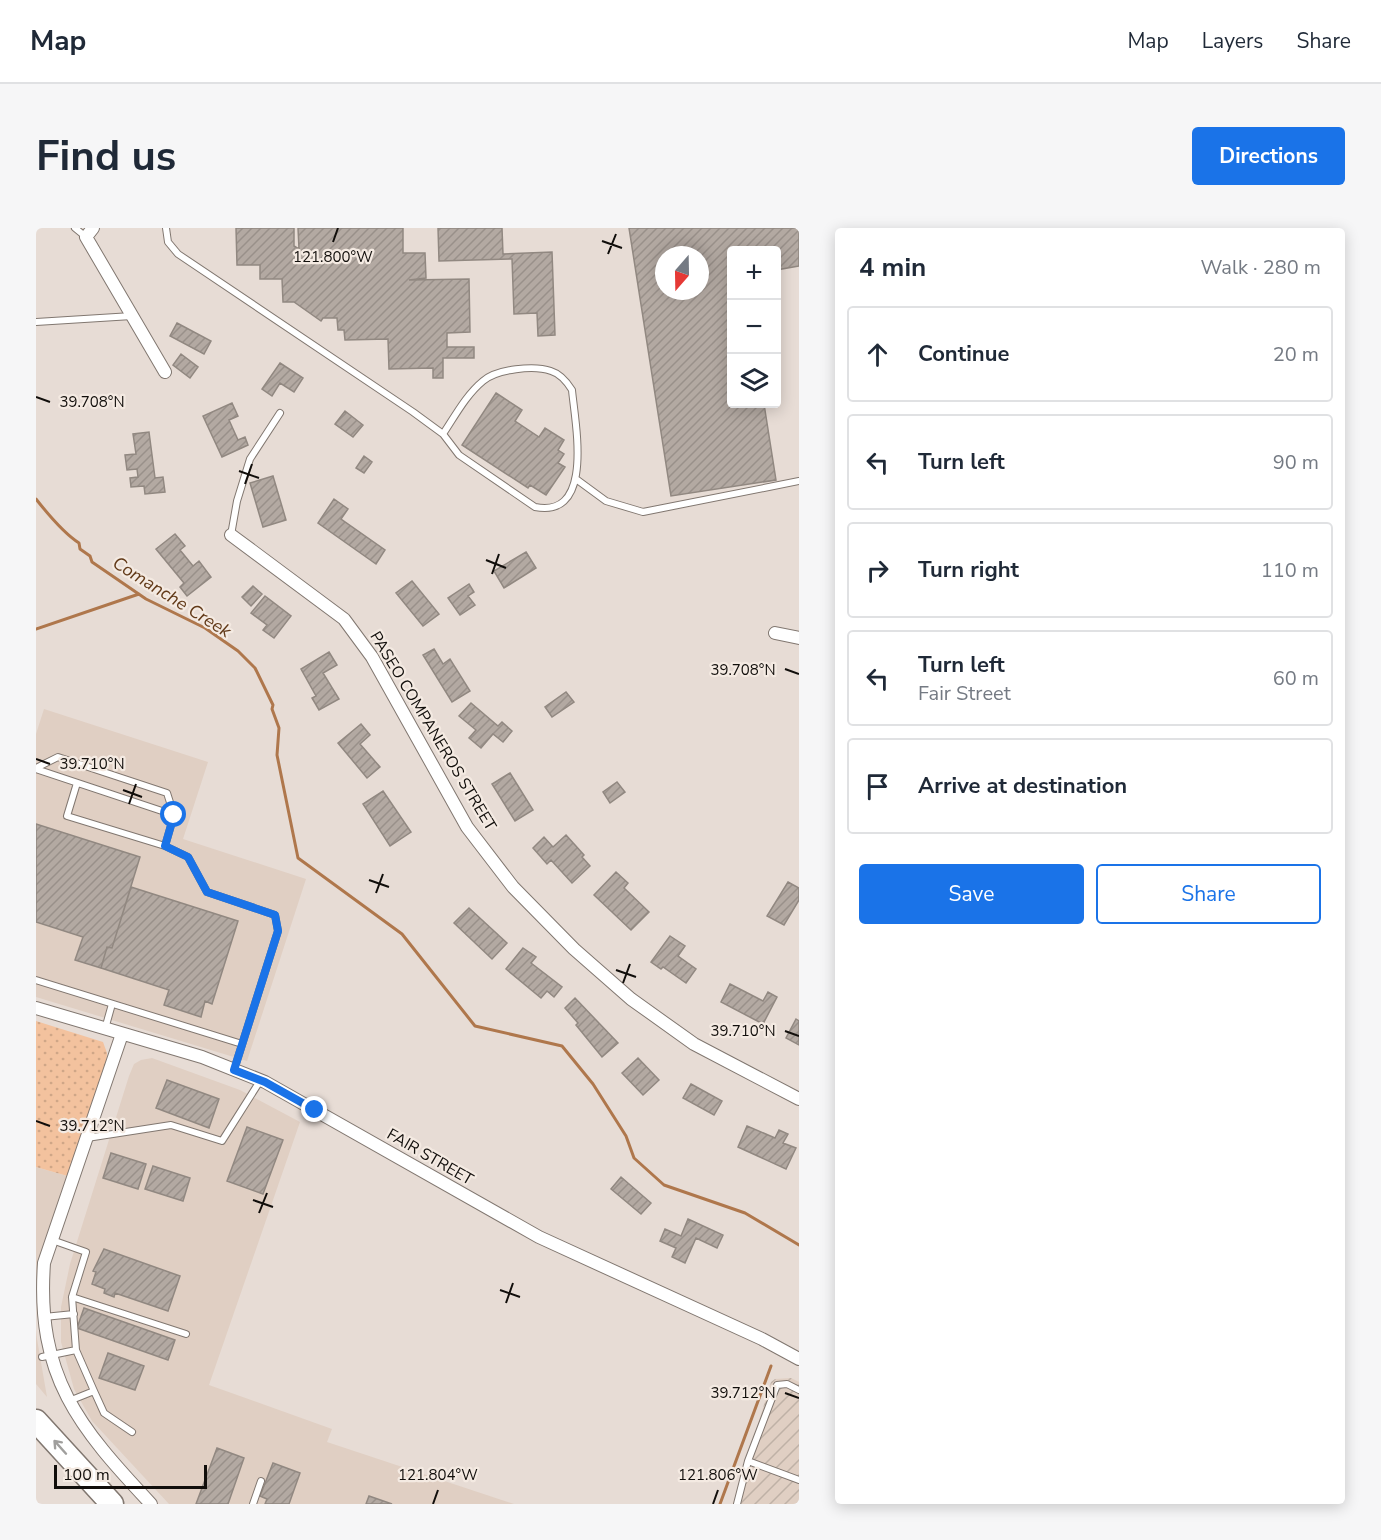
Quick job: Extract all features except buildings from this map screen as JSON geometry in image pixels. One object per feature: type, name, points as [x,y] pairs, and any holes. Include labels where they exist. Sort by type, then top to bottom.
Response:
[{"type":"highway","points":[[36,1421],[112,1504]]},
{"type":"street","points":[[89,232],[132,316],[165,372]]},
{"type":"street","name":"PASEO COMPANEROS STREET","points":[[231,536],[344,620],[372,657],[467,826],[513,887],[574,949],[631,999],[694,1044],[799,1099]]},
{"type":"street","points":[[775,633],[799,638]]},
{"type":"street","name":"FAIR STREET","points":[[36,1008],[202,1057],[260,1080],[539,1237],[762,1338],[799,1359]]},
{"type":"street","points":[[123,1034],[39,1276],[39,1318],[42,1357],[55,1387],[101,1450],[151,1504]]},
{"type":"lane","points":[[75,228],[89,232]]},
{"type":"lane","points":[[166,228],[168,242],[178,254],[443,434],[459,455],[535,507],[549,510],[562,503],[573,488],[578,470],[572,390],[567,382],[550,371],[532,369],[494,374],[468,397],[443,434]]},
{"type":"lane","points":[[36,322],[132,316]]},
{"type":"lane","points":[[231,536],[237,501],[250,459],[280,413]]},
{"type":"lane","points":[[576,479],[606,501],[643,512],[799,482]]},
{"type":"lane","points":[[36,769],[58,758],[167,793],[174,815],[165,846]]},
{"type":"lane","points":[[36,769],[174,815]]},
{"type":"lane","points":[[77,783],[67,816],[165,846],[188,857],[207,892],[275,915],[278,931],[234,1070]]},
{"type":"lane","points":[[36,980],[242,1044]]},
{"type":"lane","points":[[105,1029],[112,1004]]},
{"type":"lane","points":[[87,1138],[171,1125],[222,1141],[260,1080]]},
{"type":"lane","points":[[52,1240],[86,1252],[72,1297],[76,1350],[104,1413],[132,1432]]},
{"type":"lane","points":[[72,1297],[186,1334]]},
{"type":"lane","points":[[39,1318],[74,1314]]},
{"type":"lane","points":[[42,1357],[76,1350]]},
{"type":"lane","points":[[737,1504],[748,1461],[777,1385],[788,1384],[799,1390]]},
{"type":"lane","points":[[65,1402],[94,1391]]},
{"type":"lane","points":[[748,1461],[799,1480]]},
{"type":"lane","points":[[253,1504],[261,1481]]},
{"type":"shaded area","points":[[44,709],[208,762],[183,839],[306,879],[247,1061],[36,997],[36,734]]},
{"type":"shaded area","points":[[36,1021],[103,1042],[107,1053],[106,1067],[71,1177],[36,1167]]},
{"type":"shaded area","points":[[152,1058],[240,1090],[300,1122],[209,1385],[332,1429],[327,1442],[514,1504],[169,1504],[92,1421],[74,1389],[61,1342],[61,1307],[70,1264],[129,1076],[134,1064]]},
{"type":"shaded area","points":[[36,1167],[67,1176],[39,1265],[36,1289]]},
{"type":"shaded area","points":[[36,1330],[37,1339],[47,1397],[36,1384]]},
{"type":"shaded area","points":[[791,1378],[799,1382],[799,1504],[733,1504],[771,1382],[775,1379]]},
{"type":"waterway","name":"Comanche Creek","points":[[36,499],[62,529],[79,543],[80,549],[90,556],[92,562],[146,599],[205,628],[238,651],[255,668],[273,705],[272,709],[279,728],[277,755],[298,858],[402,934],[475,1026],[562,1046],[593,1084],[626,1136],[634,1158],[664,1185],[745,1213],[799,1245]]},
{"type":"waterway","points":[[36,629],[139,594]]},
{"type":"waterway","points":[[720,1504],[771,1366]]},
{"type":"route","points":[[174,815],[165,846],[188,857],[207,892],[275,915],[278,931],[234,1070],[265,1082],[315,1110]]}]
